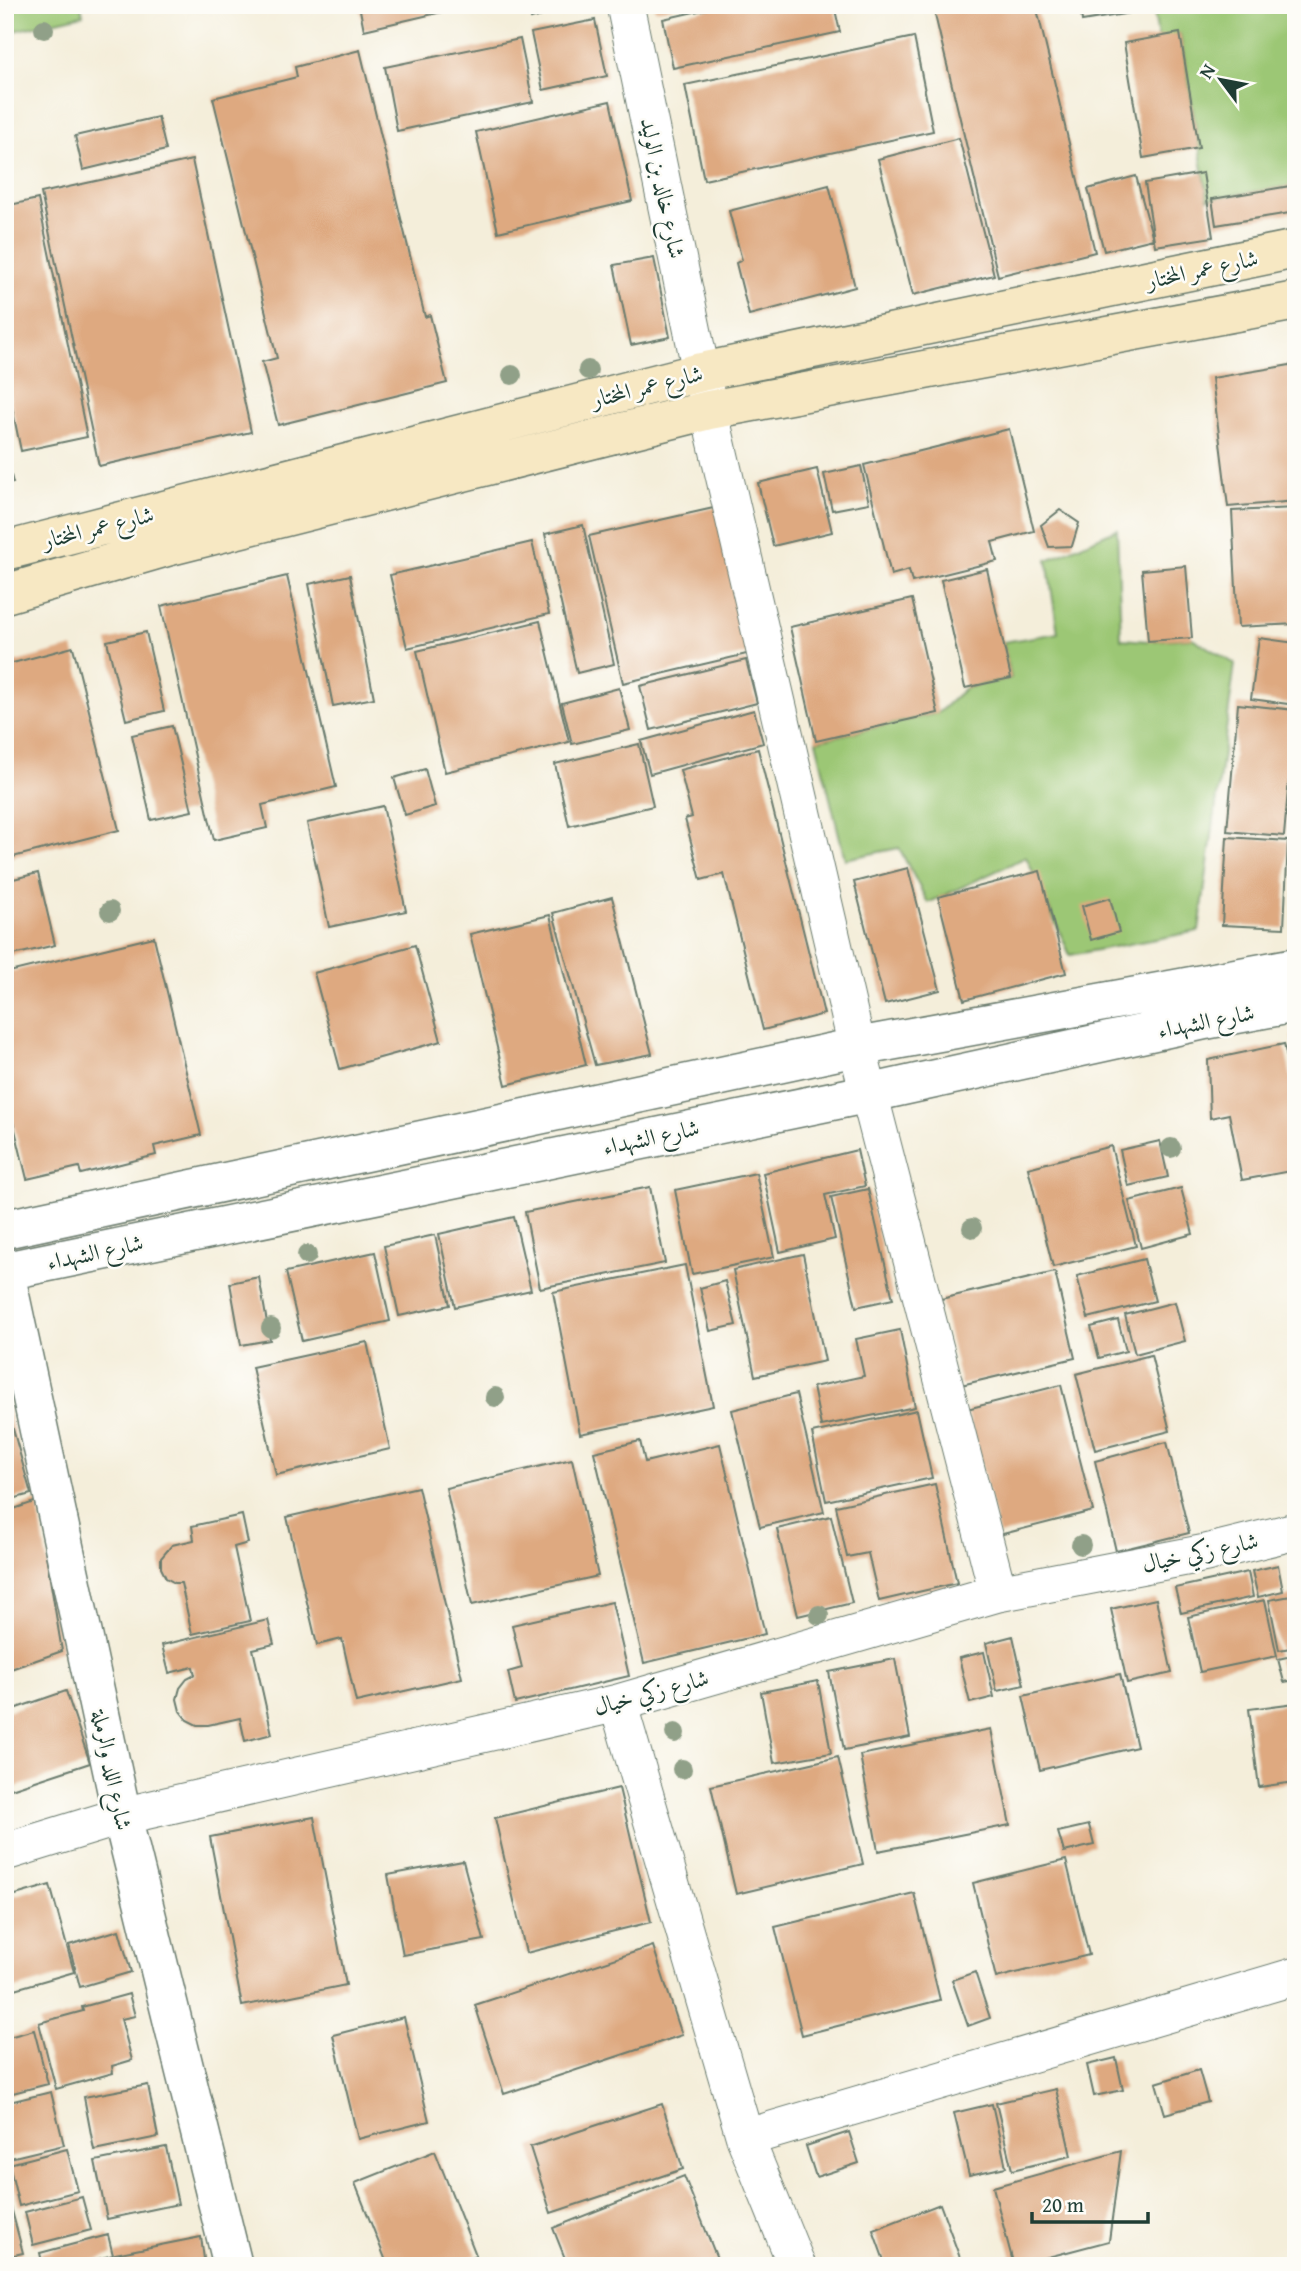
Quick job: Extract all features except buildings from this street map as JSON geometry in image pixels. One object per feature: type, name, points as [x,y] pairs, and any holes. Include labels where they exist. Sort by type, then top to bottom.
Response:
[{"type":"main road","name":"شارع عمر المختار","points":[[5,551],[701,372],[1296,249]]},
{"type":"main road","name":"شارع عمر المختار","points":[[5,594],[170,546],[709,410],[1296,301]]},
{"type":"street","name":"شارع خالد بن الوليد","points":[[625,5],[709,410],[857,1047],[998,1593]]},
{"type":"street","name":"شارع الشهداء","points":[[5,1229],[857,1047],[1296,967]]},
{"type":"street","name":"شارع الشهداء","points":[[5,1271],[1296,1003]]},
{"type":"street","name":"شارع اللد والرملة","points":[[5,1271],[122,1816],[233,2266]]},
{"type":"street","name":"شارع زكي خيال","points":[[5,1852],[122,1816],[618,1703],[998,1593],[1206,1553],[1296,1531]]},
{"type":"street","points":[[618,1703],[744,2138],[797,2266]]},
{"type":"street","points":[[744,2138],[1296,1976]]},
{"type":"green space","points":[[5,5],[81,5],[83,15],[5,33]]},
{"type":"green space","points":[[1153,5],[1296,5],[1296,185],[1208,199],[1180,34],[1158,38]]},
{"type":"green space","points":[[1117,529],[1121,639],[1148,641],[1192,638],[1235,664],[1199,931],[1070,955],[1026,857],[928,903],[899,848],[845,859],[816,741],[938,713],[965,688],[1011,678],[1003,642],[1058,633],[1047,560]]}]
